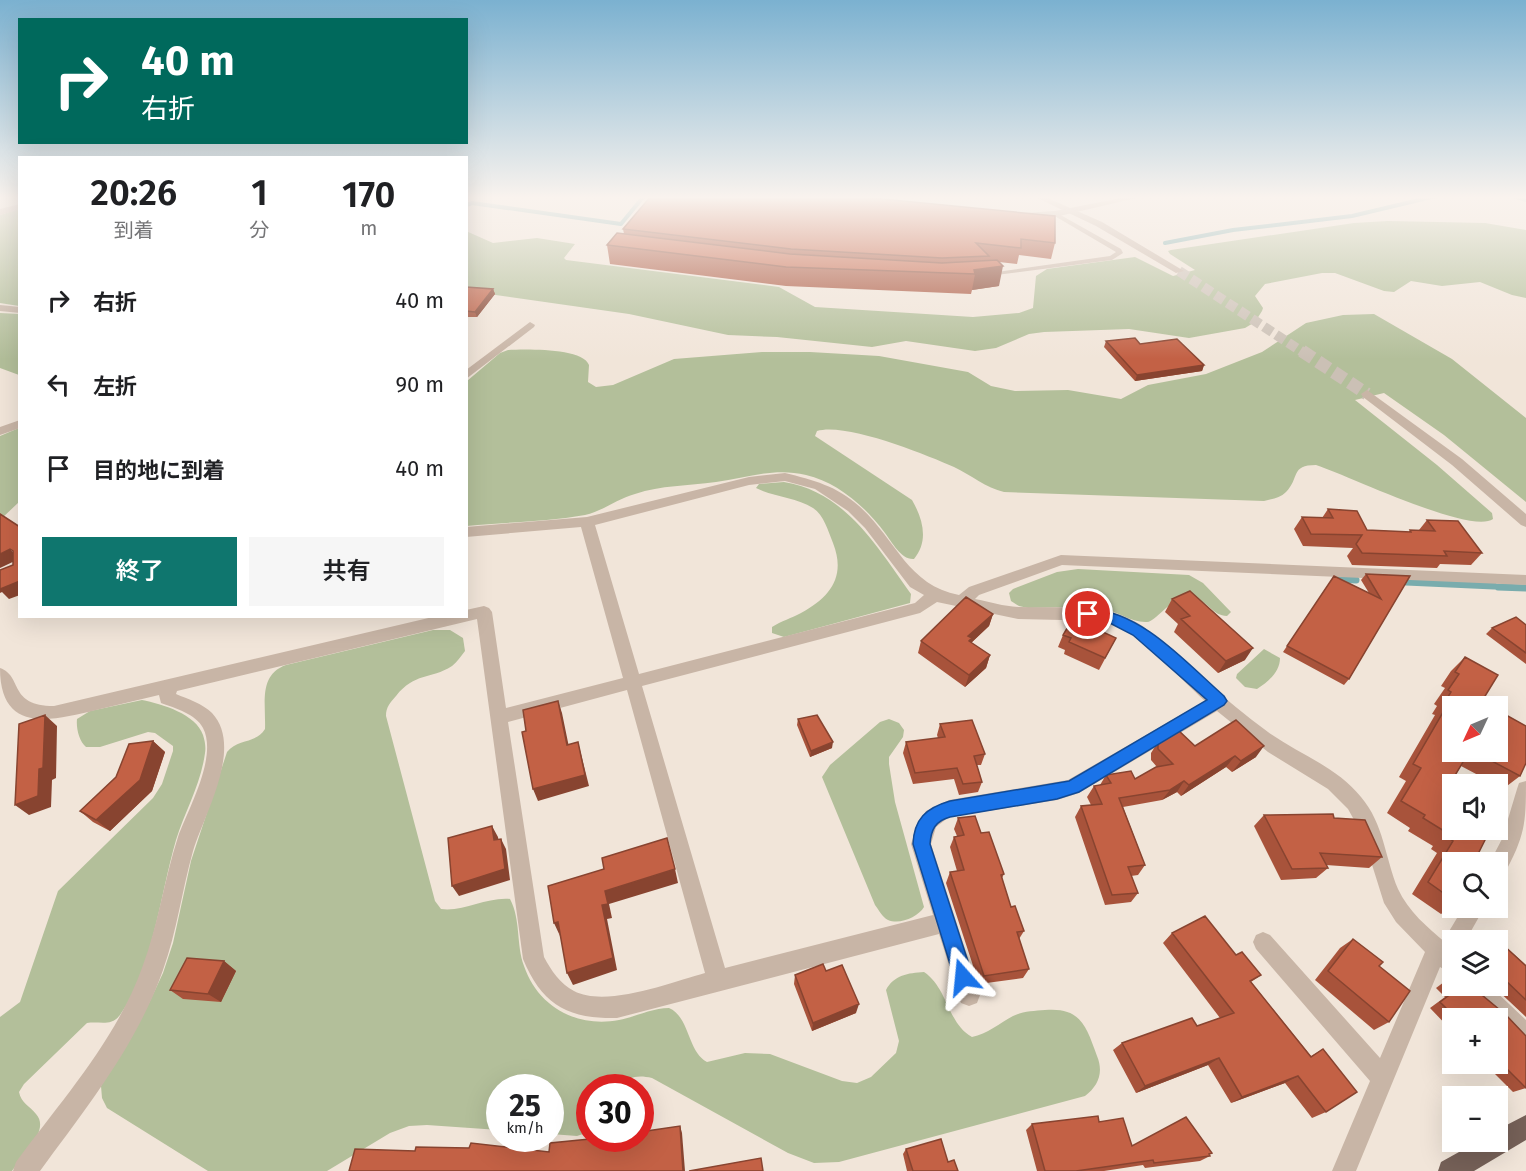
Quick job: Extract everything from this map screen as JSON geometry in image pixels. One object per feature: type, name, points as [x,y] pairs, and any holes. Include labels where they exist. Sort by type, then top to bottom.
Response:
[{"type":"main road","points":[[1450,1171],[1526,1127]]},
{"type":"street","points":[[1143,251],[1179,271]]},
{"type":"street","points":[[0,308],[18,310]]},
{"type":"street","points":[[468,374],[530,326]]},
{"type":"street","points":[[1367,394],[1457,462],[1526,522]]},
{"type":"street","points":[[0,431],[18,424]]},
{"type":"street","points":[[468,532],[587,522],[749,481],[785,477],[820,486],[853,508],[870,525],[915,583],[936,595],[1018,614],[1105,615],[1123,621],[1138,631],[1262,738],[1322,773],[1356,803],[1368,822],[1391,895],[1401,912],[1442,946]]},
{"type":"street","points":[[587,522],[718,981]]},
{"type":"street","points":[[962,602],[974,591],[1061,560],[1526,580]]},
{"type":"street","points":[[499,717],[920,607],[936,595]]},
{"type":"street","points":[[468,615],[484,612],[534,959],[542,978],[556,994],[574,1004],[596,1009],[617,1007],[946,922]]},
{"type":"street","points":[[0,675],[18,705],[27,711],[39,714],[54,713],[457,618]]},
{"type":"street","points":[[25,1171],[119,1036],[142,994],[161,945],[180,863],[212,769],[216,747],[213,729],[202,715],[167,698],[169,686]]},
{"type":"street","points":[[969,995],[921,844],[922,831],[928,820],[950,809],[1057,792],[1073,787],[1219,701]]},
{"type":"street","points":[[1506,852],[1511,842],[1526,789]]},
{"type":"street","points":[[1263,942],[1383,1078]]},
{"type":"street","points":[[1344,1171],[1383,1078],[1442,963]]},
{"type":"street","points":[[1485,996],[1526,1035]]},
{"type":"lane","points":[[980,277],[1112,258],[1120,253],[1119,251]]},
{"type":"green space","points":[[0,251],[18,251],[18,306],[0,303]]},
{"type":"green space","points":[[468,251],[570,251],[564,258],[566,260],[779,287],[815,307],[973,317],[1019,313],[1033,308],[1036,276],[1047,269],[1135,257],[1173,276],[1195,270],[1168,251],[1526,251],[1526,298],[1480,282],[1442,286],[1411,281],[1394,292],[1384,291],[1335,273],[1322,273],[1265,284],[1255,296],[1263,308],[1262,311],[1255,322],[1245,328],[1189,338],[1129,329],[1044,332],[1029,334],[996,348],[975,351],[906,341],[872,347],[777,337],[728,335],[629,314],[468,291]]},
{"type":"green space","points":[[0,313],[18,314],[18,375],[0,368]]},
{"type":"green space","points":[[1374,314],[1452,359],[1526,418],[1526,502],[1444,435],[1384,393],[1355,400],[1437,465],[1492,513],[1493,519],[1480,522],[1460,519],[1316,465],[1302,467],[1296,473],[1286,492],[1279,497],[1264,501],[1004,492],[954,467],[905,448],[865,435],[830,429],[817,431],[815,436],[912,500],[923,530],[922,545],[914,559],[901,554],[869,514],[840,490],[818,478],[783,472],[645,491],[585,515],[541,521],[468,526],[468,380],[500,353],[508,350],[553,351],[576,355],[589,365],[588,382],[596,387],[613,385],[674,359],[762,352],[810,352],[879,356],[968,372],[991,386],[1015,391],[1068,390],[1121,399],[1148,385],[1206,374],[1262,352],[1306,323],[1343,315]]},
{"type":"green space","points":[[18,428],[18,503],[0,520],[0,436]]},
{"type":"green space","points":[[784,482],[806,488],[825,497],[858,524],[911,594],[910,603],[784,637],[772,633],[772,627],[812,607],[828,593],[838,566],[833,543],[817,511],[806,504],[756,488],[759,484]]},
{"type":"green space","points":[[1078,569],[1189,575],[1203,583],[1231,612],[1227,616],[1222,615],[1200,600],[1186,599],[1178,600],[1151,621],[1141,622],[1103,609],[1028,608],[1011,601],[1009,593],[1013,589],[1057,572]]},
{"type":"green space","points":[[433,630],[450,630],[463,638],[465,651],[457,661],[444,670],[416,680],[403,688],[389,705],[386,716],[435,901],[441,909],[450,909],[492,900],[510,899],[516,915],[524,966],[530,980],[549,1003],[561,1011],[588,1021],[603,1022],[669,1008],[681,1019],[700,1057],[707,1062],[745,1053],[770,1054],[842,1081],[857,1083],[871,1077],[896,1053],[899,1041],[886,990],[889,985],[902,976],[924,972],[938,987],[957,1023],[972,1037],[1025,1012],[1057,1010],[1074,1015],[1085,1027],[1099,1062],[1100,1073],[1096,1083],[1085,1096],[839,1162],[814,1163],[788,1153],[654,1079],[654,1074],[576,1074],[576,1136],[564,1135],[564,1074],[486,1074],[486,1129],[409,1126],[390,1133],[327,1171],[208,1171],[107,1108],[102,1098],[101,1086],[148,1005],[163,973],[173,943],[191,861],[227,752],[236,745],[257,737],[265,729],[267,683],[277,670],[286,665]]},
{"type":"green space","points":[[1264,649],[1280,658],[1276,672],[1257,689],[1245,687],[1236,678],[1237,674]]},
{"type":"green space","points":[[142,700],[168,707],[186,716],[199,728],[205,742],[200,776],[176,840],[148,953],[131,996],[117,1019],[109,1022],[87,1023],[24,1084],[19,1092],[20,1096],[36,1114],[40,1121],[40,1128],[33,1144],[12,1171],[0,1171],[0,1017],[20,1002],[58,891],[153,798],[162,784],[173,751],[173,746],[155,733],[148,732],[100,747],[86,747],[78,734],[77,719],[90,711]]},
{"type":"green space","points":[[889,719],[899,723],[904,730],[903,737],[889,757],[889,764],[895,802],[924,907],[913,917],[903,921],[886,919],[875,905],[822,777],[830,765],[880,722]]},
{"type":"building","points":[[653,251],[762,251],[942,263],[997,260],[1003,266],[974,270],[975,274],[786,267]]},
{"type":"building","points":[[819,251],[984,251],[989,256],[942,258]]},
{"type":"building","points":[[468,287],[493,289],[475,312],[468,311]]},
{"type":"building","points":[[1135,338],[1140,344],[1177,339],[1204,365],[1137,375],[1106,341]]},
{"type":"building","points":[[1328,509],[1357,511],[1367,530],[1435,531],[1427,520],[1458,521],[1482,553],[1444,551],[1447,556],[1362,553],[1356,544],[1362,535],[1311,534],[1302,517],[1333,518]]},
{"type":"building","points":[[0,514],[18,526],[18,582],[0,589],[0,570],[13,565],[13,551],[10,549],[0,554]]},
{"type":"building","points":[[1366,574],[1410,576],[1349,679],[1287,646],[1334,576],[1381,599]]},
{"type":"building","points":[[1190,591],[1253,648],[1226,661],[1181,619],[1190,616],[1172,599]]},
{"type":"building","points":[[966,597],[993,614],[968,636],[972,638],[969,641],[990,655],[969,675],[921,641]]},
{"type":"building","points":[[1516,617],[1526,625],[1526,653],[1492,628]]},
{"type":"building","points":[[1073,618],[1116,638],[1105,658],[1069,642],[1071,638],[1063,635]]},
{"type":"building","points":[[1465,657],[1498,675],[1485,696],[1448,696],[1451,692],[1448,690],[1459,674],[1455,672]]},
{"type":"building","points":[[558,701],[567,745],[578,742],[585,775],[533,789],[522,732],[526,731],[523,710]]},
{"type":"building","points":[[1442,714],[1442,762],[1463,762],[1456,774],[1442,774],[1442,830],[1423,818],[1425,815],[1401,801],[1421,768],[1413,764]]},
{"type":"building","points":[[45,715],[43,768],[39,769],[38,796],[15,805],[19,724]]},
{"type":"building","points":[[817,715],[833,742],[811,751],[798,719]]},
{"type":"building","points":[[1508,716],[1526,726],[1526,763],[1520,776],[1494,762],[1508,762]]},
{"type":"building","points":[[972,720],[985,754],[974,756],[982,782],[963,784],[957,768],[915,773],[906,742],[945,737],[940,724]]},
{"type":"building","points":[[1236,720],[1264,746],[1241,761],[1235,756],[1189,785],[1184,781],[1170,790],[1119,798],[1145,865],[1128,867],[1138,893],[1112,895],[1081,806],[1102,804],[1094,786],[1111,783],[1106,775],[1131,771],[1135,779],[1156,767],[1173,764],[1158,749],[1158,742],[1178,730],[1195,746]]},
{"type":"building","points":[[153,741],[140,780],[96,820],[80,811],[116,777],[129,744]]},
{"type":"building","points":[[1333,814],[1334,818],[1365,820],[1382,857],[1320,853],[1328,868],[1292,869],[1264,815]]},
{"type":"building","points":[[975,816],[981,833],[989,832],[1004,874],[1001,875],[1011,907],[1015,906],[1024,931],[1017,932],[1029,969],[984,976],[950,872],[964,870],[954,837],[964,835],[958,818]]},
{"type":"building","points":[[492,826],[494,840],[501,839],[505,869],[452,886],[448,838]]},
{"type":"building","points":[[667,838],[675,869],[605,891],[608,904],[602,905],[613,958],[567,973],[558,922],[554,923],[548,886],[604,869],[602,858]]},
{"type":"building","points":[[1452,840],[1485,840],[1479,852],[1446,852]]},
{"type":"building","points":[[1442,859],[1442,892],[1428,882]]},
{"type":"building","points":[[1205,916],[1236,955],[1242,952],[1261,975],[1250,981],[1311,1057],[1323,1049],[1357,1092],[1326,1112],[1298,1076],[1242,1097],[1219,1058],[1145,1086],[1122,1043],[1192,1018],[1197,1026],[1234,1013],[1172,933]]},
{"type":"building","points":[[1353,939],[1383,962],[1379,966],[1410,991],[1389,1022],[1328,971]]},
{"type":"building","points":[[1508,949],[1526,966],[1526,1000],[1508,983]]},
{"type":"building","points":[[187,958],[224,961],[208,994],[170,990]]},
{"type":"building","points":[[823,964],[826,971],[842,965],[859,1004],[813,1023],[795,975]]},
{"type":"building","points":[[1448,996],[1483,996],[1498,1008],[1446,1008],[1440,1002]]},
{"type":"building","points":[[1508,1017],[1526,1036],[1526,1088],[1508,1070]]},
{"type":"building","points":[[1098,1116],[1099,1122],[1123,1118],[1132,1146],[1186,1117],[1212,1153],[1209,1154],[1210,1156],[1154,1163],[1153,1160],[1076,1171],[1045,1171],[1032,1124]]},
{"type":"building","points":[[680,1126],[683,1171],[349,1171],[355,1149],[415,1151],[416,1147],[469,1148],[471,1143],[486,1145],[486,1152],[564,1152],[564,1142],[576,1140],[576,1152],[654,1152],[654,1130]]},
{"type":"building","points":[[941,1139],[948,1162],[954,1160],[958,1171],[913,1171],[906,1149]]},
{"type":"building","points":[[761,1158],[763,1171],[689,1171]]},
{"type":"waterway","points":[[1339,579],[1356,580]]},
{"type":"waterway","points":[[1406,582],[1494,586]]},
{"type":"waterway","points":[[1498,587],[1526,588]]},
{"type":"tunnel","points":[[1179,271],[1304,353]]},
{"type":"tunnel","points":[[1302,351],[1367,394]]},
{"type":"route","points":[[963,977],[921,844],[922,831],[928,820],[950,809],[1057,792],[1073,787],[1219,701],[1138,631],[1123,621],[1105,615],[1088,614]]}]
